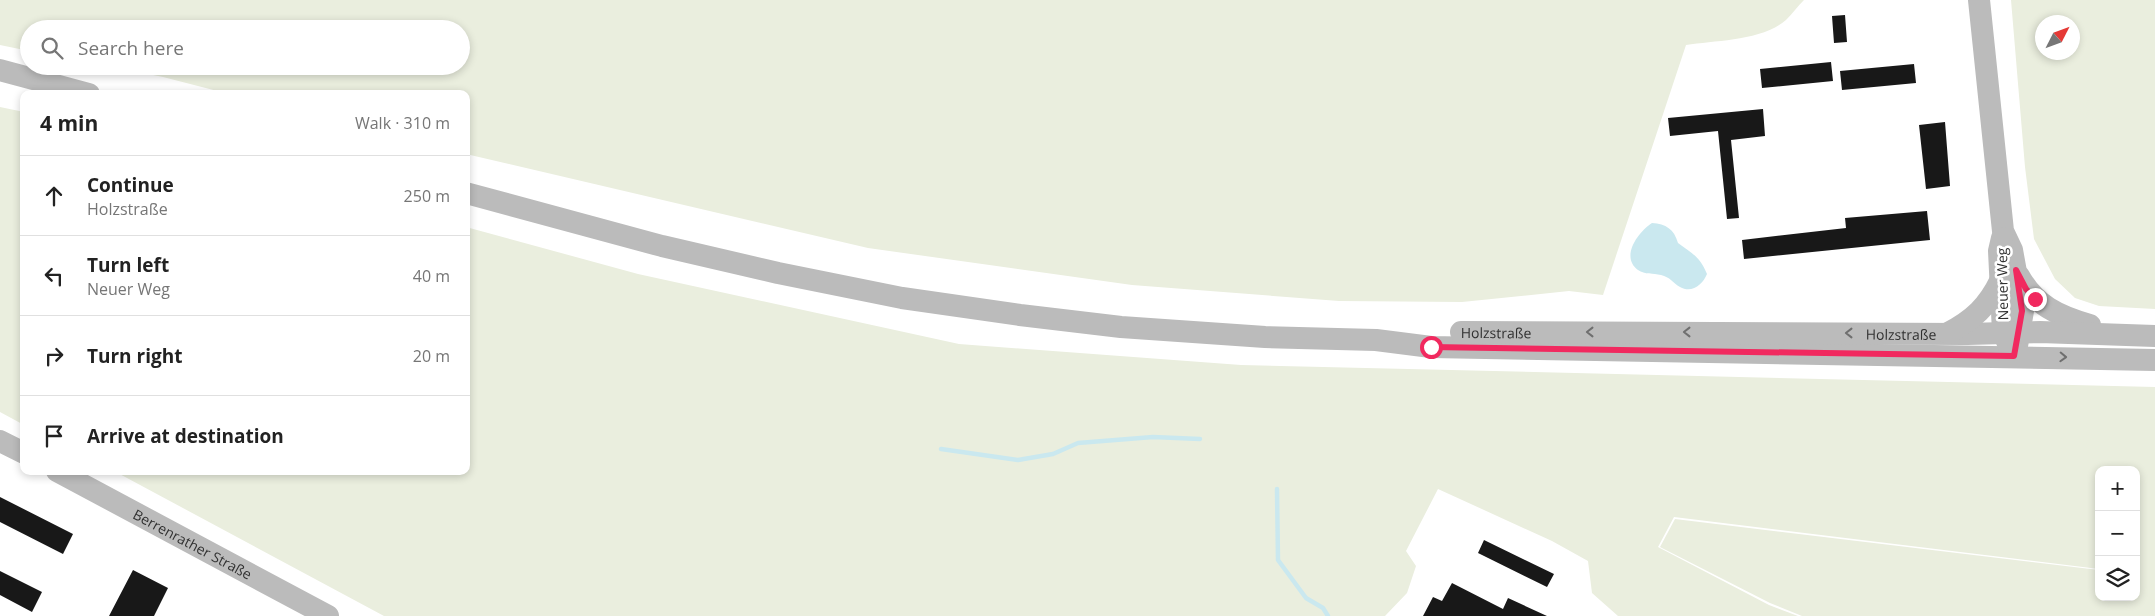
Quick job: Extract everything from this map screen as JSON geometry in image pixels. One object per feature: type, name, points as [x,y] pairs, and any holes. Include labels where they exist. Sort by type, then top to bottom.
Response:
[{"type":"main road","name":"Neuer Weg","points":[[1979,0],[2003,231],[2012,250],[2008,275],[2014,356]]},
{"type":"main road","points":[[0,70],[73,90]]},
{"type":"main road","points":[[0,81],[50,84]]},
{"type":"main road","points":[[470,194],[662,246],[778,273],[902,298],[1121,327],[1264,337],[1376,340]]},
{"type":"main road","points":[[1947,333],[1975,317],[2008,275],[2048,310],[2073,320],[2125,334]]},
{"type":"main road","name":"Holzstraße","points":[[1376,340],[1427,332],[2011,332],[2155,336]]},
{"type":"main road","name":"Holzstraße","points":[[1376,340],[1431,347],[2155,360]]},
{"type":"main road","points":[[0,441],[20,451]]},
{"type":"main road","name":"Berrenrather Straße","points":[[64,475],[328,616]]},
{"type":"green space","points":[[0,0],[1804,0],[1786,20],[1764,32],[1751,36],[1686,45],[1603,295],[1569,291],[1462,302],[1339,301],[1132,285],[868,248],[470,155],[470,90],[213,90],[153,75],[470,75],[470,20],[20,20],[20,49],[0,45]]},
{"type":"green space","points":[[2011,0],[2155,0],[2155,309],[2099,306],[2075,298],[2055,279],[2034,239],[2025,167]]},
{"type":"green space","points":[[0,107],[20,111],[20,423],[0,412]]},
{"type":"green space","points":[[470,228],[638,274],[959,344],[1241,365],[2155,387],[2155,616],[1802,616],[1770,603],[1660,547],[1675,519],[2095,570],[2095,601],[2140,601],[2140,466],[2095,466],[2095,569],[1674,517],[1658,547],[1769,605],[1798,616],[1618,616],[1592,593],[1588,561],[1552,541],[1438,489],[1406,551],[1416,566],[1407,593],[1385,616],[384,616],[121,475],[470,475]]},
{"type":"water","points":[[1652,223],[1669,228],[1678,243],[1696,256],[1702,264],[1707,274],[1703,281],[1693,289],[1684,289],[1667,277],[1658,274],[1643,273],[1633,265],[1631,252],[1633,245],[1641,232]]},
{"type":"building","points":[[1845,15],[1847,42],[1834,43],[1832,16]]},
{"type":"building","points":[[1831,62],[1833,81],[1762,88],[1760,69]]},
{"type":"building","points":[[1914,64],[1916,83],[1842,90],[1840,71]]},
{"type":"building","points":[[1763,109],[1765,136],[1731,140],[1739,218],[1727,219],[1718,131],[1670,136],[1668,118]]},
{"type":"building","points":[[1945,122],[1950,186],[1926,189],[1919,125]]},
{"type":"building","points":[[1927,211],[1930,240],[1744,259],[1742,240],[1846,228],[1845,218]]},
{"type":"building","points":[[0,497],[73,534],[63,554],[0,522]]},
{"type":"building","points":[[1484,540],[1554,574],[1547,587],[1478,553]]},
{"type":"building","points":[[133,570],[168,588],[154,616],[109,616]]},
{"type":"building","points":[[0,571],[42,592],[32,612],[0,595]]},
{"type":"building","points":[[1452,583],[1503,609],[1508,598],[1547,616],[1423,616],[1433,597],[1442,601]]},
{"type":"waterway","points":[[941,449],[1018,460],[1053,454],[1078,443],[1153,437],[1200,439]]},
{"type":"waterway","points":[[1277,489],[1278,560],[1306,598],[1323,608],[1328,616]]},
{"type":"route","points":[[1431,347],[2014,356],[2020,332],[2022,311],[2016,270],[2026,289],[2035,299]]}]
